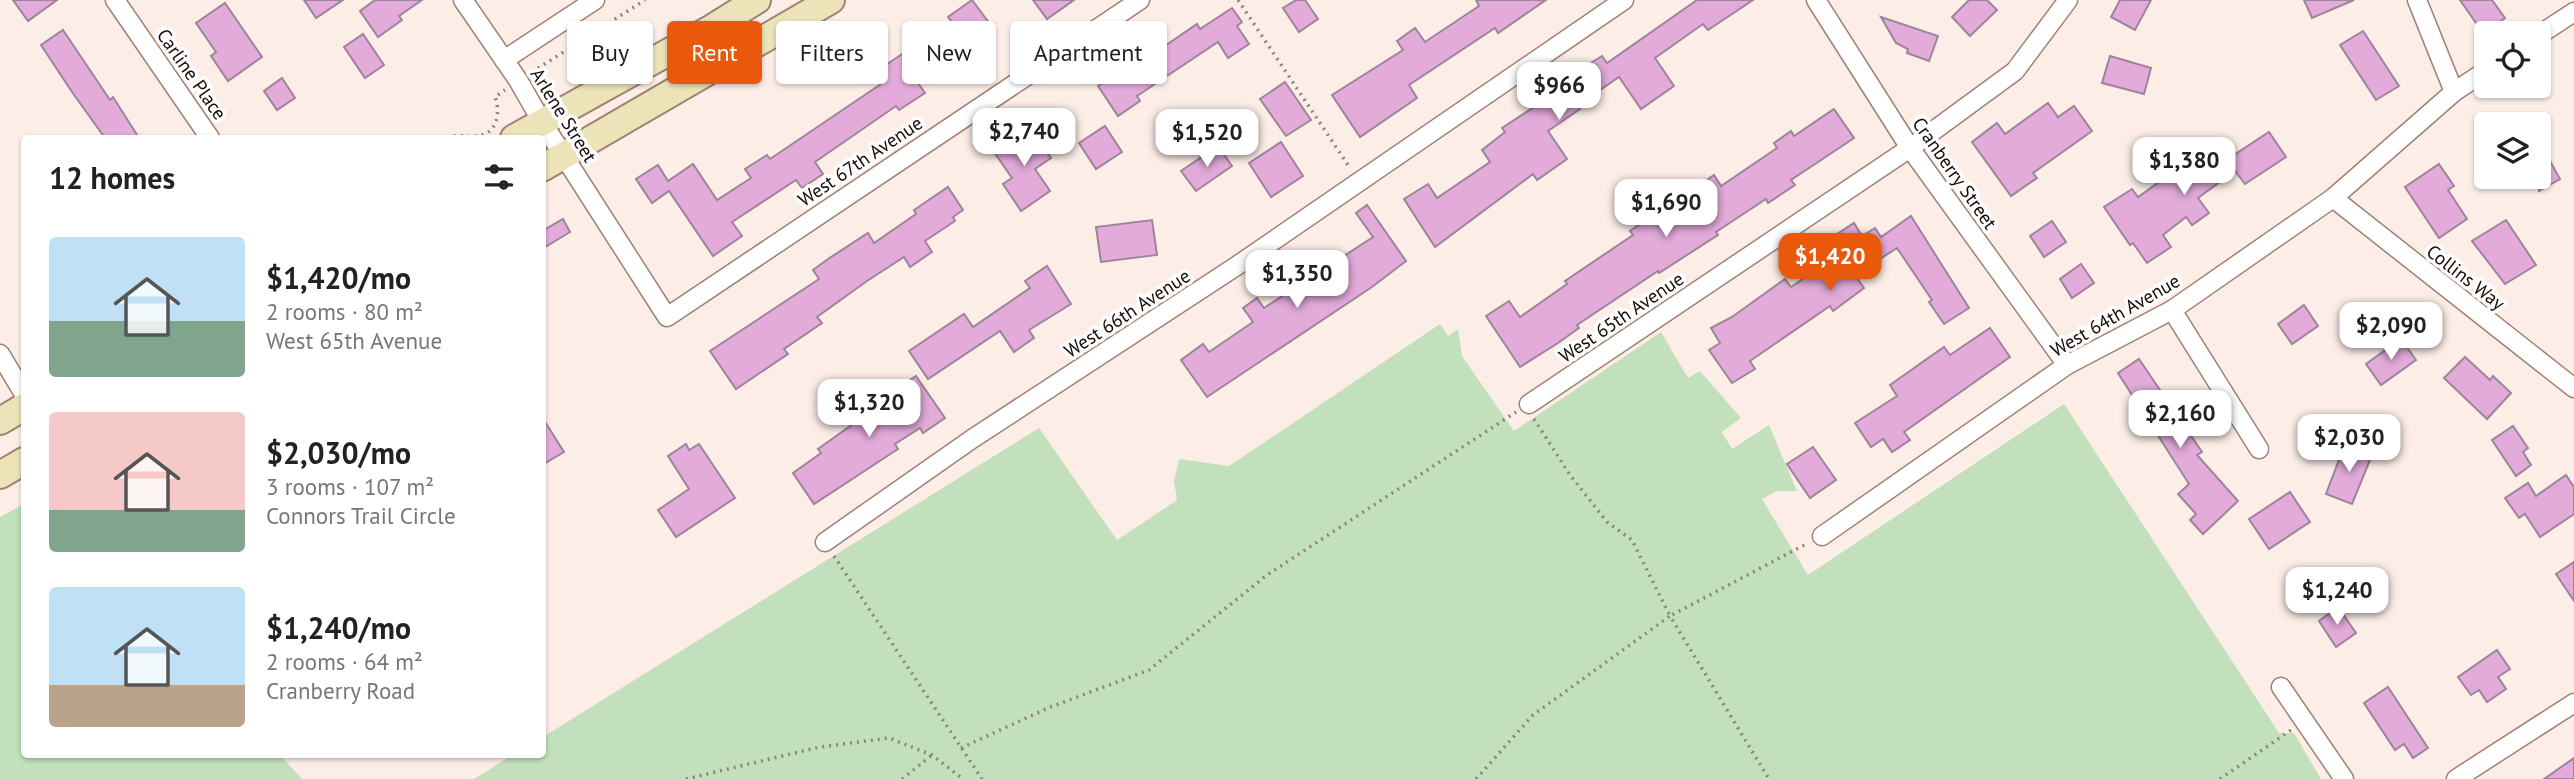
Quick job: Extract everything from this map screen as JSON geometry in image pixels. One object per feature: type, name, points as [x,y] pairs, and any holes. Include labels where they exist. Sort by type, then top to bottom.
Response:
[{"type":"main road","points":[[518,135],[712,28],[757,0]]},
{"type":"main road","points":[[553,162],[831,0]]},
{"type":"main road","points":[[0,421],[21,409]]},
{"type":"main road","points":[[0,475],[21,463]]},
{"type":"street","name":"Carline Place","points":[[115,0],[208,135]]},
{"type":"street","name":"Arlene Street","points":[[463,0],[518,80],[542,122],[546,135]]},
{"type":"street","points":[[504,60],[594,0]]},
{"type":"street","name":"West 67th Avenue","points":[[628,253],[667,317],[1140,0]]},
{"type":"street","name":"West 66th Avenue","points":[[825,542],[972,439],[1359,182],[1625,0]]},
{"type":"street","name":"Cranberry Street","points":[[1816,0],[1910,148],[2067,365]]},
{"type":"street","name":"West 65th Avenue","points":[[1530,404],[1910,148],[2015,71],[2068,0]]},
{"type":"street","points":[[2417,0],[2454,92]]},
{"type":"street","points":[[2551,27],[2574,12]]},
{"type":"street","name":"West 64th Avenue","points":[[1822,536],[2067,365],[2172,310],[2333,198],[2454,92],[2474,79]]},
{"type":"street","name":"Arlene Street","points":[[546,137],[553,162],[628,253]]},
{"type":"street","name":"Collins Way","points":[[2333,198],[2574,388]]},
{"type":"street","points":[[2172,310],[2259,449]]},
{"type":"street","points":[[0,354],[21,389]]},
{"type":"street","points":[[2281,687],[2344,779]]},
{"type":"street","points":[[2456,779],[2574,703]]},
{"type":"path","points":[[481,135],[495,125],[499,108],[495,97],[645,0]]},
{"type":"path","points":[[1238,0],[1359,182]]},
{"type":"path","points":[[961,747],[1048,708],[1149,670],[1267,575],[1530,404],[1531,414],[1554,446],[1570,475],[1607,522],[1632,540],[1670,616],[1769,779]]},
{"type":"path","points":[[1476,779],[1533,715],[1670,616],[1822,536]]},
{"type":"path","points":[[825,542],[982,779]]},
{"type":"path","points":[[2220,779],[2304,721]]},
{"type":"path","points":[[685,779],[820,747],[889,738],[932,755],[963,779]]},
{"type":"path","points":[[902,779],[932,755]]},
{"type":"green space","points":[[1440,324],[1448,336],[1458,329],[1462,356],[1514,431],[1661,332],[1688,378],[1700,371],[1741,418],[1722,432],[1732,449],[1769,425],[1797,491],[1777,491],[1762,499],[1808,575],[2064,404],[2279,733],[2294,733],[2321,779],[474,779],[508,758],[546,758],[546,735],[1039,428],[1117,540],[1177,500],[1174,481],[1179,459],[1229,466]]},
{"type":"green space","points":[[21,506],[21,758],[283,758],[302,779],[0,779],[0,517]]},
{"type":"building","points":[[13,0],[57,0],[28,21]]},
{"type":"building","points":[[304,0],[343,0],[316,18]]},
{"type":"building","points":[[375,0],[422,0],[399,16],[402,20],[378,37],[360,11]]},
{"type":"building","points":[[972,0],[988,21],[951,21],[948,17]]},
{"type":"building","points":[[1033,0],[1074,0],[1047,19]]},
{"type":"building","points":[[1296,0],[1305,0],[1318,19],[1299,32],[1283,8]]},
{"type":"building","points":[[1476,0],[1546,0],[1498,33],[1495,28],[1409,85],[1417,98],[1360,137],[1332,95],[1403,50],[1397,41],[1415,28],[1425,42],[1479,6]]},
{"type":"building","points":[[1697,0],[1753,0],[1708,30],[1703,24],[1655,58],[1674,86],[1641,109],[1619,77],[1577,106],[1580,109],[1548,131],[1567,159],[1537,180],[1533,174],[1435,247],[1404,199],[1428,184],[1437,198],[1490,162],[1482,150],[1505,132],[1502,128],[1537,105],[1533,99],[1602,56],[1607,63]]},
{"type":"building","points":[[1969,0],[1987,0],[1997,10],[1970,36],[1952,17]]},
{"type":"building","points":[[2120,0],[2151,0],[2135,30],[2111,17]]},
{"type":"building","points":[[2304,0],[2354,0],[2312,18]]},
{"type":"building","points":[[2460,0],[2492,0],[2505,18],[2501,21],[2475,21]]},
{"type":"building","points":[[225,3],[262,57],[228,81],[211,56],[216,52],[196,23]]},
{"type":"building","points":[[1232,8],[1242,22],[1237,26],[1249,44],[1228,58],[1218,42],[1167,76],[1167,44],[1197,24],[1200,29]]},
{"type":"building","points":[[1881,17],[1938,36],[1929,61],[1907,53],[1908,49],[1896,43]]},
{"type":"building","points":[[63,30],[110,100],[113,97],[137,135],[103,135],[41,45]]},
{"type":"building","points":[[2363,31],[2399,86],[2376,100],[2340,45]]},
{"type":"building","points":[[363,34],[384,65],[365,78],[344,47]]},
{"type":"building","points":[[902,54],[902,84],[919,84],[925,93],[899,110],[896,106],[815,162],[823,174],[802,188],[796,180],[732,222],[742,236],[713,256],[669,191],[652,203],[636,179],[658,165],[668,181],[693,164],[717,200],[751,178],[745,169],[767,155],[770,159],[881,84],[888,84],[888,64]]},
{"type":"building","points":[[2110,56],[2151,68],[2144,94],[2102,83]]},
{"type":"building","points":[[282,78],[295,98],[277,110],[264,91]]},
{"type":"building","points":[[1285,82],[1311,120],[1286,136],[1260,99]]},
{"type":"building","points":[[1155,84],[1137,96],[1140,101],[1118,116],[1098,86]]},
{"type":"building","points":[[2048,103],[2058,117],[2074,106],[2092,131],[2033,173],[2037,178],[2011,196],[1972,142],[1997,123],[2005,134]]},
{"type":"building","points":[[1834,109],[1854,138],[1791,180],[1795,185],[1768,203],[1766,199],[1716,232],[1718,235],[1577,325],[1579,328],[1520,367],[1486,316],[1509,301],[1520,317],[1567,284],[1565,281],[1633,235],[1630,231],[1669,205],[1662,195],[1685,181],[1691,191],[1714,175],[1721,186],[1777,148],[1774,143],[1791,131],[1794,136]]},
{"type":"building","points":[[1105,126],[1122,152],[1096,169],[1079,143]]},
{"type":"building","points":[[1031,127],[1051,158],[1035,169],[1050,191],[1021,211],[1003,184],[1012,178],[994,152]]},
{"type":"building","points":[[2269,132],[2286,157],[2245,184],[2235,171],[2198,198],[2209,213],[2192,225],[2186,217],[2163,235],[2171,247],[2147,263],[2133,243],[2130,245],[2104,207],[2132,189],[2138,197],[2194,157],[2205,174]]},
{"type":"building","points":[[1281,142],[1303,176],[1271,197],[1249,163]]},
{"type":"building","points":[[1218,146],[1232,166],[1196,191],[1181,171]]},
{"type":"building","points":[[2551,163],[2560,179],[2551,184]]},
{"type":"building","points":[[2439,164],[2454,186],[2448,190],[2467,219],[2439,238],[2405,187]]},
{"type":"building","points":[[948,187],[963,210],[953,217],[955,221],[925,241],[932,252],[910,267],[904,257],[867,281],[817,317],[822,323],[784,349],[788,354],[736,389],[710,351],[819,279],[813,270],[828,259],[868,233],[874,243],[916,214],[914,210]]},
{"type":"building","points":[[1367,205],[1406,261],[1372,287],[1207,397],[1181,360],[1203,344],[1209,352],[1253,322],[1243,308],[1257,298],[1264,308],[1373,237],[1356,213]]},
{"type":"building","points":[[1911,216],[1969,308],[1944,324],[1929,302],[1932,300],[1897,248],[1855,275],[1864,288],[1833,311],[1830,306],[1750,361],[1755,369],[1732,383],[1709,350],[1720,343],[1711,328],[1732,317],[1785,279],[1791,287],[1816,270],[1810,262],[1839,242],[1834,236],[1854,223],[1862,236],[1875,228],[1881,237]]},
{"type":"building","points":[[563,219],[570,232],[546,247],[546,229]]},
{"type":"building","points":[[1152,220],[1157,255],[1101,262],[1096,227]]},
{"type":"building","points":[[2506,220],[2536,265],[2505,284],[2472,241]]},
{"type":"building","points":[[2052,221],[2066,242],[2044,257],[2030,236]]},
{"type":"building","points":[[2081,264],[2094,283],[2072,298],[2060,279]]},
{"type":"building","points":[[1047,266],[1071,304],[1029,330],[1034,338],[1014,352],[1000,331],[928,379],[909,351],[964,314],[973,327],[1030,288],[1025,281]]},
{"type":"building","points":[[2304,305],[2318,326],[2292,344],[2278,324]]},
{"type":"building","points":[[1990,328],[2010,357],[1904,432],[1910,440],[1892,452],[1883,439],[1871,447],[1855,423],[1897,396],[1890,385],[1944,347],[1950,355]]},
{"type":"building","points":[[2401,339],[2416,360],[2381,385],[2366,364]]},
{"type":"building","points":[[2465,357],[2490,380],[2493,376],[2511,393],[2487,419],[2444,378]]},
{"type":"building","points":[[2139,359],[2202,452],[2197,455],[2238,501],[2203,534],[2190,520],[2196,514],[2178,494],[2189,484],[2118,373]]},
{"type":"building","points":[[916,376],[945,418],[923,433],[920,428],[895,444],[898,449],[814,504],[793,473],[821,453],[818,449],[853,424],[850,420]]},
{"type":"building","points":[[546,423],[564,452],[546,463]]},
{"type":"building","points":[[2513,426],[2528,448],[2523,452],[2531,465],[2516,476],[2492,440]]},
{"type":"building","points":[[686,444],[689,450],[699,444],[735,498],[676,537],[658,510],[689,489],[668,456]]},
{"type":"building","points":[[2345,444],[2372,455],[2352,504],[2326,494]]},
{"type":"building","points":[[1813,447],[1836,480],[1810,498],[1787,464]]},
{"type":"building","points":[[2566,475],[2574,487],[2574,514],[2540,537],[2525,514],[2519,518],[2505,498],[2528,483],[2536,496]]},
{"type":"building","points":[[2290,492],[2310,522],[2269,549],[2249,519]]},
{"type":"building","points":[[2574,562],[2574,601],[2556,574]]},
{"type":"building","points":[[2338,607],[2356,633],[2336,647],[2319,621]]},
{"type":"building","points":[[2497,650],[2510,669],[2498,677],[2506,689],[2487,702],[2479,690],[2471,695],[2458,677]]},
{"type":"building","points":[[2388,687],[2428,748],[2413,758],[2404,744],[2395,750],[2364,703]]},
{"type":"building","points":[[2574,758],[2574,779],[2544,779]]}]
